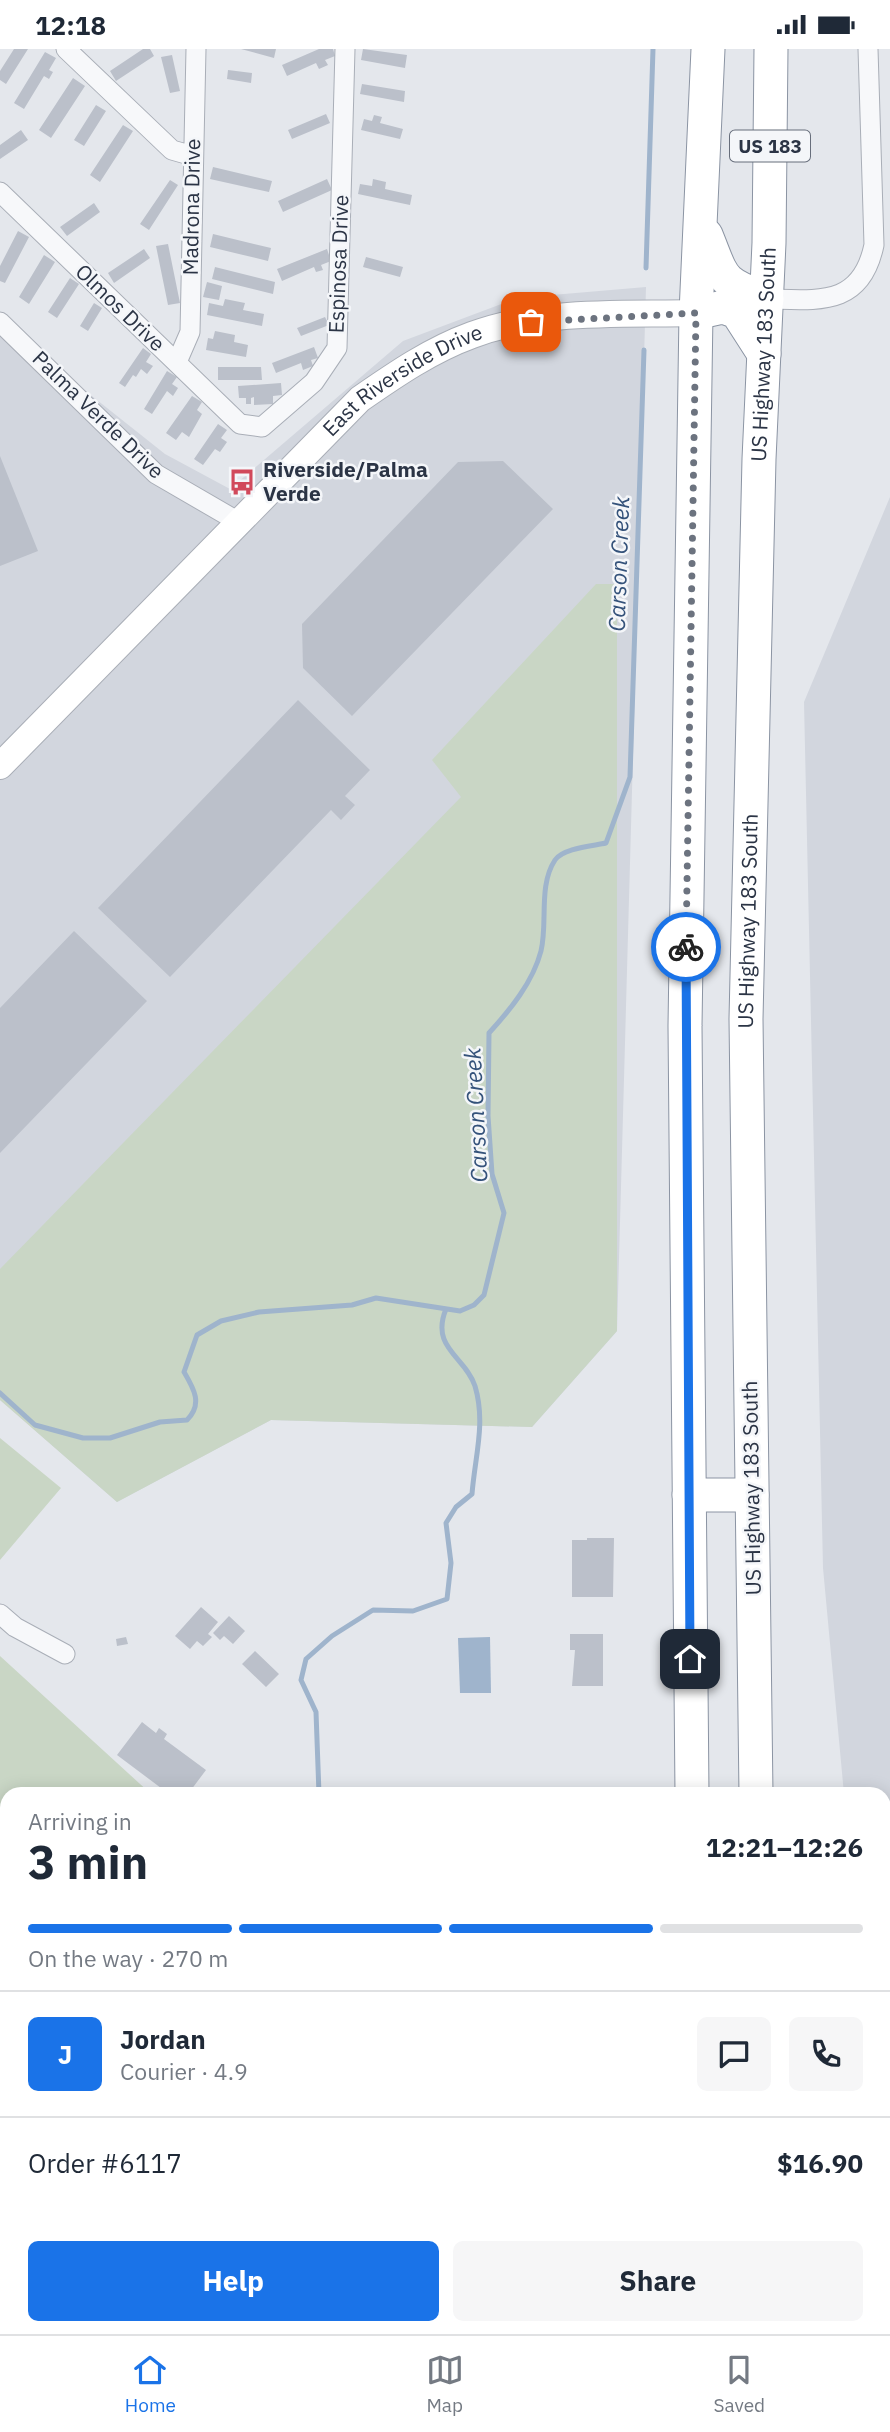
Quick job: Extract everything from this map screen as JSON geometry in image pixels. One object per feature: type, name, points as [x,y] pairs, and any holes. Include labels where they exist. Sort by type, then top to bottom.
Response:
[{"type":"highway","name":"US 183","points":[[692,1787],[685,1026],[696,313],[708,49]]},
{"type":"highway","name":"US Highway 183 South","points":[[756,1787],[746,1019],[767,299],[771,49]]},
{"type":"highway","points":[[701,223],[724,280],[767,299]]},
{"type":"highway","points":[[696,313],[723,307],[737,312],[764,354]]},
{"type":"highway","points":[[689,1495],[752,1495]]},
{"type":"main road","name":"East Riverside Drive","points":[[0,766],[237,521],[360,399],[410,365],[454,343],[512,325],[551,319],[696,313]]},
{"type":"street","points":[[66,49],[172,149],[193,156]]},
{"type":"street","name":"Madrona Drive","points":[[177,362],[190,332],[196,49]]},
{"type":"street","name":"Espinosa Drive","points":[[240,424],[262,426],[314,382],[337,348],[345,49]]},
{"type":"street","points":[[767,299],[821,300],[844,293],[859,282],[869,267],[874,245],[868,49]]},
{"type":"street","name":"Olmos Drive","points":[[0,192],[240,424]]},
{"type":"street","name":"Palma Verde Drive","points":[[0,322],[156,474],[237,521]]},
{"type":"street","points":[[0,1613],[15,1627],[65,1654]]},
{"type":"shaded area","points":[[646,287],[617,1331],[532,1427],[271,1420],[117,1502],[0,1400],[0,323],[165,454],[230,489],[403,341],[517,298]]},
{"type":"shaded area","points":[[890,497],[890,1787],[843,1787],[823,1568],[804,702]]},
{"type":"green space","points":[[596,584],[617,584],[617,1331],[532,1427],[271,1420],[117,1502],[0,1400],[0,1269],[461,797],[432,760]]},
{"type":"green space","points":[[0,1438],[61,1488],[0,1560]]},
{"type":"green space","points":[[0,1656],[143,1787],[0,1787]]},
{"type":"water","points":[[490,1637],[491,1693],[460,1693],[458,1638]]},
{"type":"building","points":[[14,49],[28,49],[6,84],[0,80],[0,71]]},
{"type":"building","points":[[143,49],[150,49],[154,56],[116,81],[110,71]]},
{"type":"building","points":[[241,49],[276,49],[274,58]]},
{"type":"building","points":[[319,49],[333,49],[335,56],[325,60],[328,65],[319,69],[316,63],[287,76],[282,65]]},
{"type":"building","points":[[363,49],[407,55],[405,68],[361,60]]},
{"type":"building","points":[[45,52],[56,58],[49,70],[53,72],[49,79],[44,76],[24,109],[14,103]]},
{"type":"building","points":[[172,55],[180,91],[170,93],[161,57]]},
{"type":"building","points":[[228,70],[252,73],[251,83],[227,79]]},
{"type":"building","points":[[73,78],[85,86],[51,138],[39,130]]},
{"type":"building","points":[[362,84],[405,91],[404,102],[360,94]]},
{"type":"building","points":[[96,105],[106,111],[84,146],[74,140]]},
{"type":"building","points":[[326,114],[330,123],[292,139],[288,130]]},
{"type":"building","points":[[374,115],[382,117],[380,123],[403,129],[400,139],[361,130],[364,119],[372,121]]},
{"type":"building","points":[[123,125],[133,131],[100,182],[90,175]]},
{"type":"building","points":[[21,130],[28,140],[0,159],[0,145]]},
{"type":"building","points":[[213,167],[272,181],[269,192],[210,179]]},
{"type":"building","points":[[327,179],[332,190],[283,212],[278,201]]},
{"type":"building","points":[[373,179],[386,182],[385,189],[412,195],[410,205],[358,194],[360,184],[372,186]]},
{"type":"building","points":[[170,180],[178,185],[149,230],[140,224]]},
{"type":"building","points":[[94,203],[100,212],[67,236],[60,227]]},
{"type":"building","points":[[18,231],[29,237],[5,283],[0,281],[0,266]]},
{"type":"building","points":[[213,234],[271,248],[268,261],[210,247]]},
{"type":"building","points":[[168,244],[180,303],[168,305],[156,246]]},
{"type":"building","points":[[144,249],[150,258],[114,283],[108,273]]},
{"type":"building","points":[[327,249],[331,261],[321,265],[323,270],[316,272],[314,267],[282,281],[277,269]]},
{"type":"building","points":[[44,255],[55,262],[29,304],[19,297]]},
{"type":"building","points":[[366,257],[403,267],[400,277],[363,267]]},
{"type":"building","points":[[215,267],[275,282],[273,294],[212,279]]},
{"type":"building","points":[[70,278],[79,284],[57,318],[48,312]]},
{"type":"building","points":[[207,282],[222,286],[219,300],[203,297]]},
{"type":"building","points":[[225,299],[245,303],[243,310],[264,314],[262,326],[207,315],[209,303],[223,306]]},
{"type":"building","points":[[94,303],[102,308],[88,331],[80,326]]},
{"type":"building","points":[[325,317],[329,325],[301,336],[297,328]]},
{"type":"building","points":[[215,331],[235,335],[234,342],[248,345],[246,357],[206,350],[208,338],[213,339]]},
{"type":"building","points":[[314,347],[318,358],[311,360],[313,366],[303,370],[301,363],[276,373],[272,363]]},
{"type":"building","points":[[143,348],[151,354],[146,362],[153,366],[147,374],[141,369],[136,377],[133,375],[125,387],[119,383]]},
{"type":"building","points":[[218,367],[261,367],[262,380],[218,380]]},
{"type":"building","points":[[167,371],[177,377],[172,384],[178,388],[173,396],[167,391],[152,414],[144,409]]},
{"type":"building","points":[[281,383],[282,395],[273,396],[273,404],[254,405],[254,397],[251,398],[251,404],[246,404],[246,398],[239,398],[238,386]]},
{"type":"building","points":[[192,396],[202,402],[197,410],[202,414],[189,437],[182,432],[176,440],[166,433]]},
{"type":"building","points":[[218,424],[227,430],[221,438],[227,442],[220,452],[215,449],[203,465],[194,459]]},
{"type":"building","points":[[0,456],[38,551],[0,566]]},
{"type":"building","points":[[503,461],[553,509],[352,716],[303,668],[302,624],[458,462]]},
{"type":"building","points":[[298,700],[370,770],[345,796],[355,805],[341,820],[331,810],[170,977],[98,908]]},
{"type":"building","points":[[74,931],[147,1001],[0,1153],[0,1008]]},
{"type":"building","points":[[614,1538],[613,1597],[572,1597],[572,1540]]},
{"type":"building","points":[[201,1607],[218,1622],[208,1634],[212,1637],[203,1646],[197,1641],[190,1649],[175,1636]]},
{"type":"building","points":[[229,1616],[245,1631],[233,1644],[224,1636],[220,1640],[213,1633]]},
{"type":"building","points":[[570,1634],[603,1634],[603,1686],[572,1686],[575,1650],[570,1650]]},
{"type":"building","points":[[126,1637],[128,1644],[117,1646],[116,1639]]},
{"type":"building","points":[[255,1651],[279,1674],[266,1687],[242,1664]]},
{"type":"building","points":[[142,1722],[156,1733],[159,1728],[167,1734],[164,1739],[206,1770],[193,1787],[160,1787],[117,1755]]},
{"type":"waterway","name":"Carson Creek","points":[[646,268],[653,49]]},
{"type":"waterway","name":"Carson Creek","points":[[0,1393],[35,1425],[83,1438],[110,1438],[160,1422],[187,1420],[196,1402],[194,1390],[184,1372],[197,1335],[221,1321],[259,1312],[352,1305],[376,1298],[460,1311],[474,1305],[484,1295],[504,1213],[492,1174],[488,1116],[489,1033],[520,995],[537,962],[543,940],[547,881],[555,860],[571,850],[606,843],[630,777],[644,350]]},
{"type":"waterway","points":[[319,1787],[316,1712],[301,1680],[306,1659],[332,1636],[373,1610],[413,1611],[447,1599],[451,1563],[446,1523],[456,1507],[472,1494],[480,1413],[475,1386],[442,1333],[446,1309]]},
{"type":"way so far","points":[[531,322],[696,313],[686,947]]},
{"type":"place","name":"Riverside/Palma Verde","points":[[242,482]]},
{"type":"route","points":[[686,947],[690,1659]]}]
